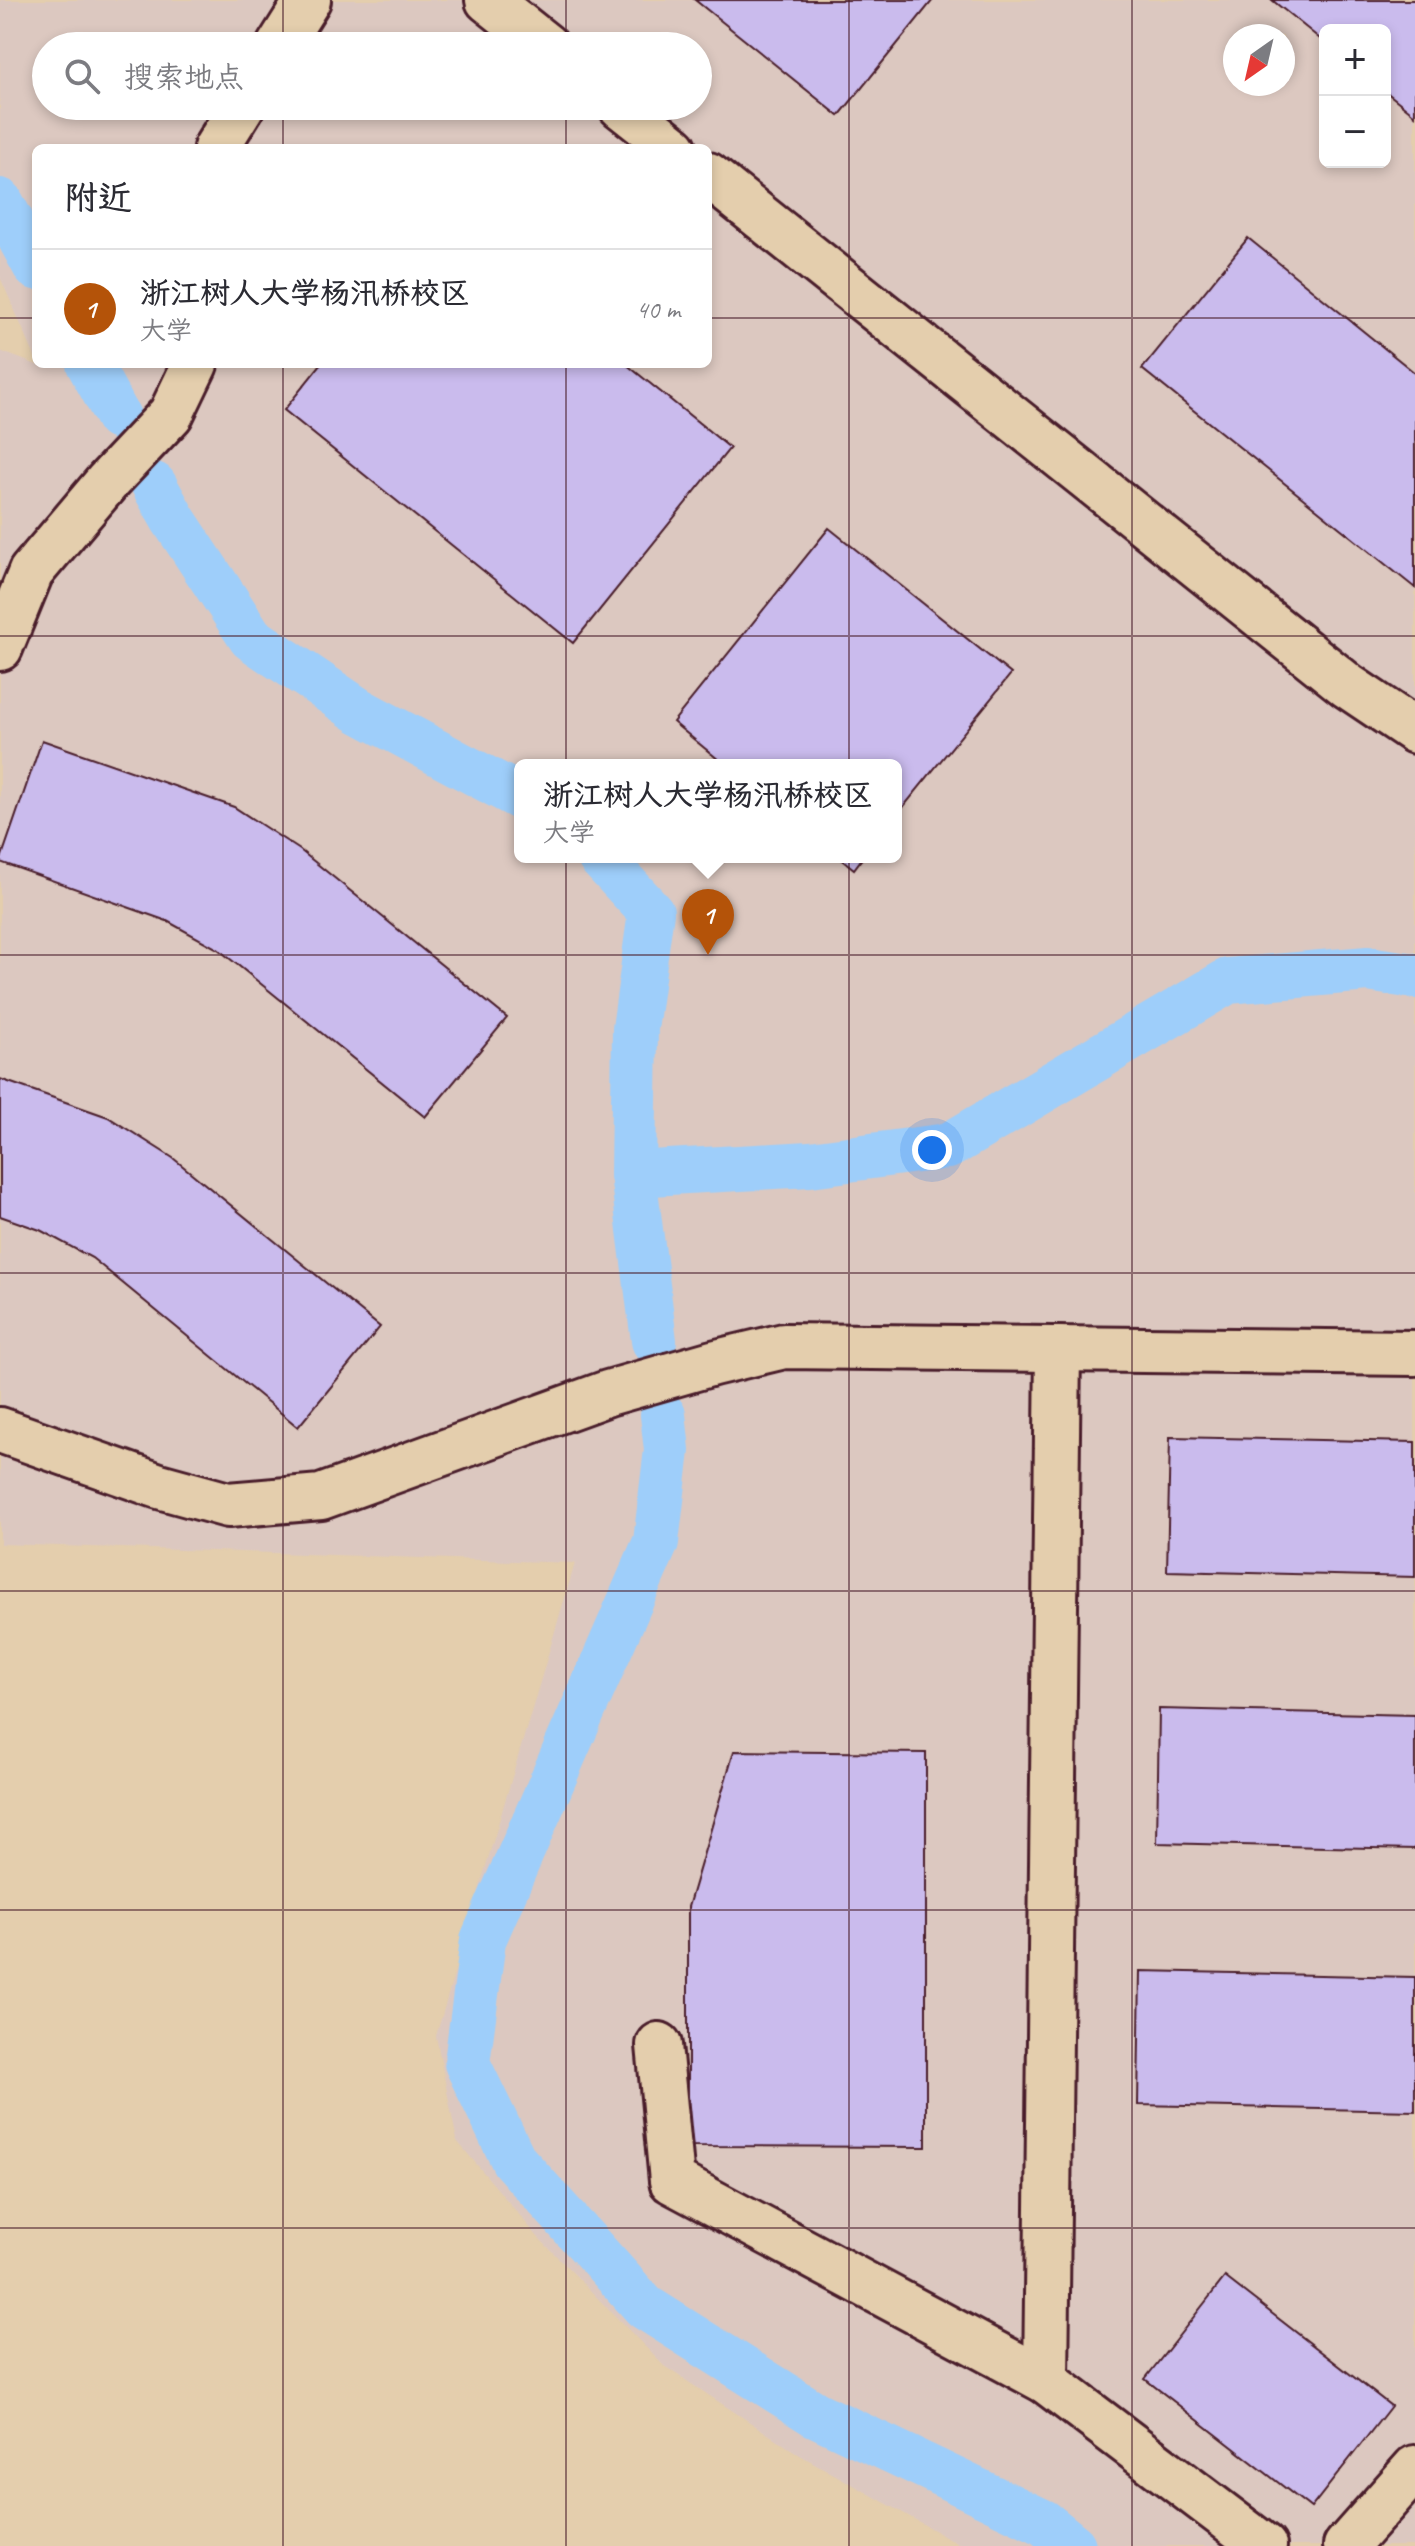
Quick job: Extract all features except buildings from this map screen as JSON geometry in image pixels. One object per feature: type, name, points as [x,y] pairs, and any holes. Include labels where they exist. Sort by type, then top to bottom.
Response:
[{"type":"street","points":[[288,32],[308,0]]},
{"type":"street","points":[[488,0],[528,32]]},
{"type":"street","points":[[218,144],[233,120]]},
{"type":"street","points":[[639,120],[669,144]]},
{"type":"street","points":[[712,178],[1348,686],[1415,731]]},
{"type":"street","points":[[0,648],[31,572],[108,481],[171,414],[193,368]]},
{"type":"street","points":[[0,1430],[159,1486],[228,1505],[321,1497],[608,1393],[784,1346],[1415,1353]]},
{"type":"street","points":[[1046,2381],[1058,1349]]},
{"type":"street","points":[[659,2045],[672,2181],[1046,2381],[1264,2546]]},
{"type":"street","points":[[1346,2546],[1415,2468]]},
{"type":"shaded area","points":[[0,0],[1415,0],[1415,2546],[962,2546],[800,2455],[664,2366],[538,2237],[457,2141],[436,2036],[575,1563],[0,1544],[0,351],[32,363],[32,368],[712,368],[712,144],[32,144],[32,350],[0,277]]},
{"type":"waterway","points":[[0,201],[32,260]]},
{"type":"waterway","points":[[91,368],[118,417]]},
{"type":"waterway","points":[[154,485],[251,638],[358,710],[514,794]]},
{"type":"waterway","points":[[606,863],[651,912],[635,1029],[633,1174],[654,1341]]},
{"type":"waterway","points":[[633,1174],[810,1164],[948,1146],[1228,981],[1368,969],[1415,976]]},
{"type":"waterway","points":[[663,1415],[667,1450],[656,1542],[483,1940],[467,2063],[514,2161],[645,2307],[815,2414],[1043,2522],[1073,2546]]},
{"type":"place","name":"浙江树人大学杨汛桥校区","points":[[708,955]]}]
